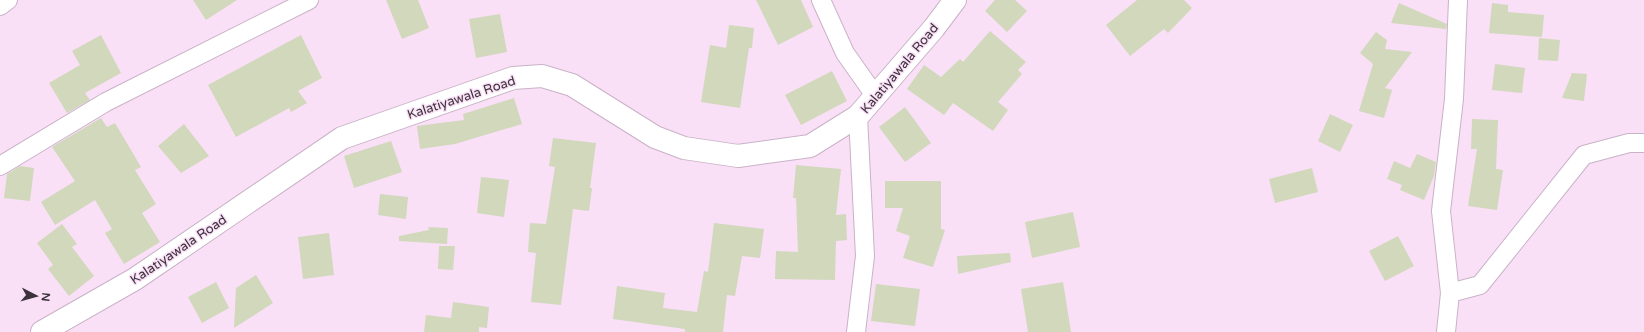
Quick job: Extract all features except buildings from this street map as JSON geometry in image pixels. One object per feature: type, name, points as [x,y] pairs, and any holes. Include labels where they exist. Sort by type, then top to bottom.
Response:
[{"type":"street","points":[[0,6],[8,0]]},
{"type":"street","points":[[0,166],[106,102],[309,0]]},
{"type":"street","points":[[820,0],[845,53],[876,97]]},
{"type":"street","name":"Kalatiyawala Road","points":[[42,332],[135,279],[342,138],[513,78],[542,76],[572,85],[655,137],[684,148],[738,156],[810,146],[858,116],[876,97],[934,28],[955,0]]},
{"type":"street","points":[[1446,332],[1450,293],[1441,211],[1454,99],[1458,0]]},
{"type":"street","points":[[856,332],[865,256],[858,116]]},
{"type":"street","points":[[1450,293],[1480,285],[1584,155],[1628,142],[1644,143]]}]
